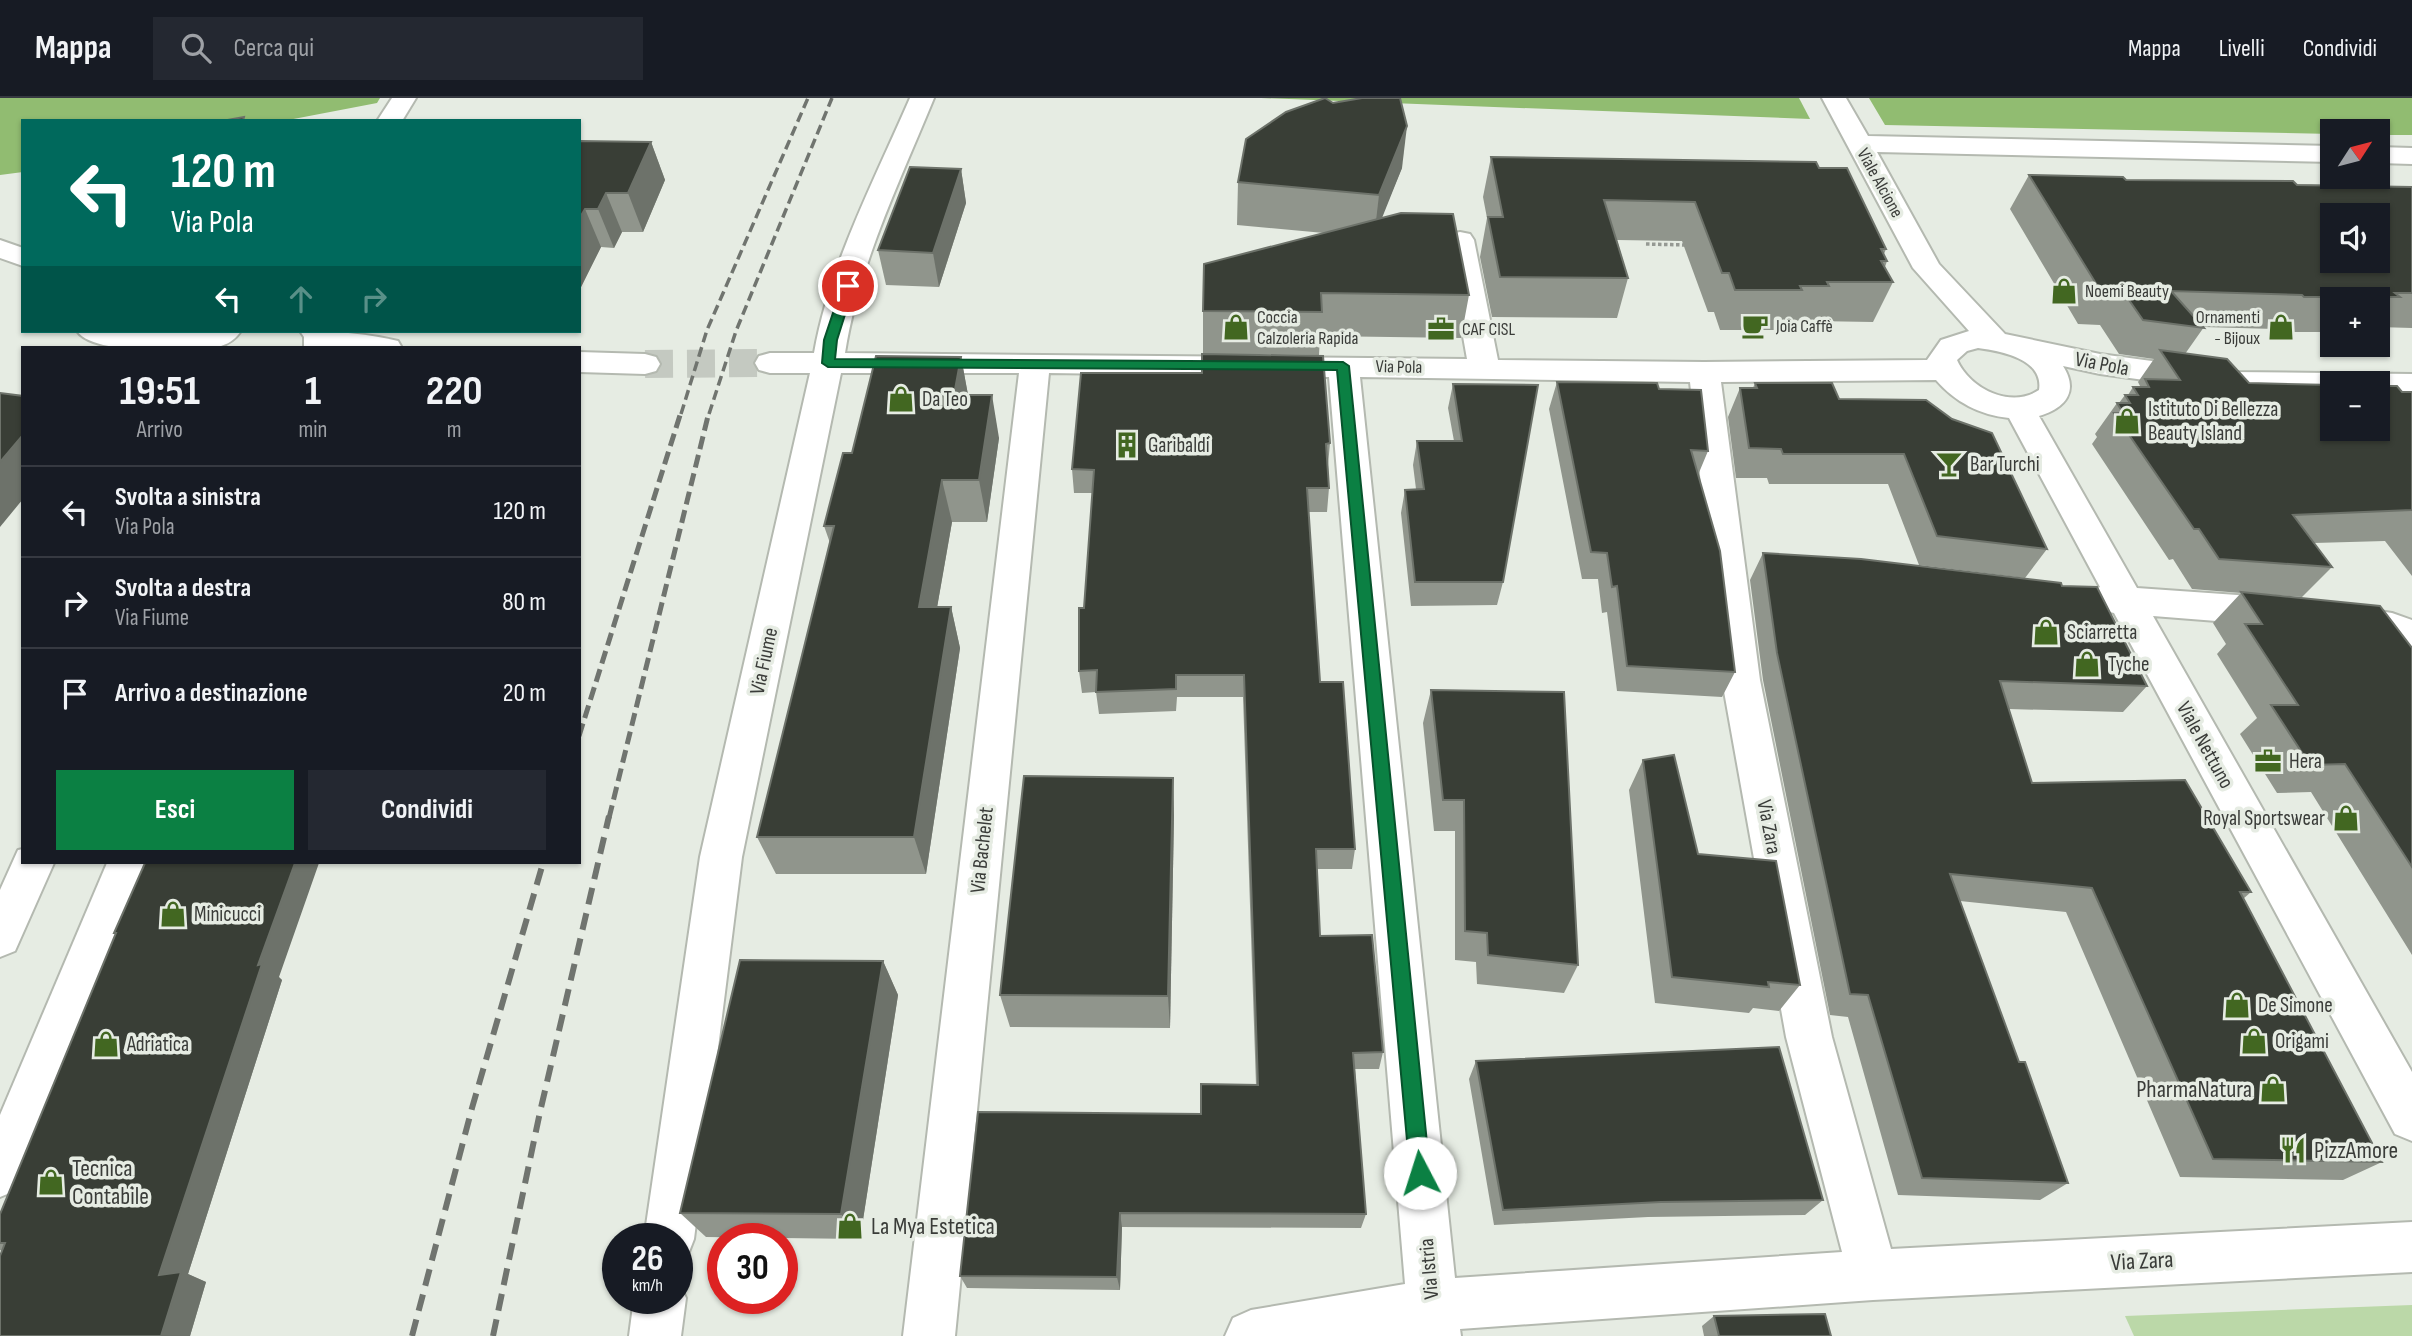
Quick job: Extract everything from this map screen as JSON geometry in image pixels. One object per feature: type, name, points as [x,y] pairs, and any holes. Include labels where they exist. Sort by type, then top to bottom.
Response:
[{"type":"street","name":"Via Fiume","points":[[670,1223],[721,857],[831,340],[856,260],[922,98]]},
{"type":"street","name":"Viale Alcione","points":[[1834,98],[1927,268],[2002,342]]},
{"type":"street","points":[[1857,141],[2320,154]]},
{"type":"street","points":[[2390,155],[2412,156]]},
{"type":"street","points":[[1460,240],[1484,369]]},
{"type":"street","points":[[0,248],[21,257]]},
{"type":"street","name":"Viale Alcione","points":[[1927,268],[1945,361]]},
{"type":"street","points":[[95,333],[114,340],[143,344],[210,340]]},
{"type":"street","points":[[318,339],[372,346]]},
{"type":"street","name":"Via Pola","points":[[771,363],[1343,366],[1704,372],[1945,361],[1952,345],[1964,341],[2002,342],[2100,365],[2233,382],[2320,383]]},
{"type":"street","points":[[1945,361],[1951,381],[1981,401],[2019,408],[2048,401],[2055,393],[2056,383],[2042,361],[2002,342]]},
{"type":"street","points":[[581,362],[645,364]]},
{"type":"street","name":"Via Bachelet","points":[[929,1336],[1035,364]]},
{"type":"street","name":"Via Istria","points":[[1343,366],[1434,1320]]},
{"type":"street","name":"Via Zara","points":[[1704,372],[1741,680],[1809,1037],[1873,1275]]},
{"type":"street","points":[[2390,383],[2412,384]]},
{"type":"street","name":"Viale Nettuno","points":[[2019,408],[2412,1118]]},
{"type":"street","points":[[2072,597],[2313,615],[2392,627],[2412,635]]},
{"type":"street","points":[[4,920],[32,864]]},
{"type":"street","points":[[0,1172],[128,864]]},
{"type":"street","name":"Via Zara","points":[[1251,1336],[1873,1275],[2412,1247]]},
{"type":"street","points":[[655,1336],[658,1314]]},
{"type":"path","points":[[1646,244],[1699,245]]},
{"type":"green space","points":[[0,98],[380,98],[377,103],[293,119],[21,119],[21,172],[0,175]]},
{"type":"green space","points":[[1261,98],[1799,98],[1810,119]]},
{"type":"green space","points":[[1869,98],[2412,98],[2412,135],[2390,135],[2390,119],[2320,119],[2320,134],[1885,125]]},
{"type":"green space","points":[[2412,1305],[2412,1336],[2134,1336],[2125,1316]]},
{"type":"building","points":[[1325,98],[1333,103],[1362,98],[1400,98],[1407,126],[1379,195],[1238,182],[1246,139],[1286,112]]},
{"type":"building","points":[[581,141],[651,142],[628,193],[606,193],[598,209],[585,209],[581,216]]},
{"type":"building","points":[[1491,157],[1816,162],[1819,168],[1847,168],[1886,249],[1881,249],[1887,261],[1881,261],[1893,282],[1827,282],[1829,286],[1800,286],[1802,290],[1735,290],[1729,273],[1722,273],[1695,202],[1604,200],[1628,278],[1500,277],[1488,217],[1503,217]]},
{"type":"building","points":[[910,167],[961,169],[933,253],[878,250]]},
{"type":"building","points":[[2029,175],[2123,177],[2126,180],[2293,181],[2297,185],[2320,185],[2320,189],[2412,187],[2412,293],[2395,293],[2400,297],[2390,297],[2390,287],[2320,287],[2320,297],[2171,291],[2204,328],[2143,320],[2122,290],[2100,290]]},
{"type":"building","points":[[1401,213],[1453,214],[1469,295],[1321,293],[1322,312],[1203,311],[1204,264]]},
{"type":"building","points":[[2160,350],[2227,359],[2249,383],[2320,385],[2320,441],[2390,441],[2390,386],[2397,386],[2402,392],[2412,392],[2412,510],[2293,515],[2332,567],[2219,559],[2199,529],[2194,529],[2114,413],[2123,413],[2117,403],[2130,403],[2125,395],[2138,395],[2133,387],[2149,387],[2145,379],[2180,380]]},
{"type":"building","points":[[1202,354],[1323,356],[1330,443],[1326,444],[1329,488],[1307,488],[1320,682],[1343,682],[1355,849],[1316,849],[1320,936],[1372,935],[1383,1052],[1353,1053],[1366,1214],[1120,1213],[1117,1277],[960,1276],[978,1112],[1201,1114],[1201,1084],[1258,1085],[1244,675],[1176,675],[1176,689],[1096,692],[1097,670],[1079,671],[1079,608],[1084,608],[1094,470],[1072,469],[1081,373],[1202,373]]},
{"type":"building","points":[[876,356],[961,357],[954,395],[992,395],[979,480],[942,480],[919,607],[951,607],[914,837],[757,837],[834,526],[824,526],[843,453],[852,453]]},
{"type":"building","points":[[1557,382],[1657,383],[1659,389],[1701,390],[1708,451],[1691,450],[1720,551],[1735,672],[1627,666],[1617,586],[1612,587],[1607,553],[1591,552]]},
{"type":"building","points":[[1755,383],[1832,383],[1839,399],[1926,400],[1952,419],[1992,433],[2047,549],[1937,536],[1904,454],[1783,454],[1781,449],[1749,448],[1740,388],[1757,388]]},
{"type":"building","points":[[1453,384],[1538,385],[1503,582],[1415,582],[1405,490],[1424,489],[1417,441],[1462,441]]},
{"type":"building","points":[[0,393],[21,396],[21,437],[0,462]]},
{"type":"building","points":[[1763,553],[1861,559],[2061,583],[2062,586],[2097,587],[2147,686],[2000,681],[2032,783],[2185,780],[2251,892],[2240,892],[2382,1162],[2213,1159],[2092,888],[1950,874],[2019,1062],[2025,1062],[2068,1183],[1922,1178],[1868,995],[1850,994],[1777,653]]},
{"type":"building","points":[[2241,592],[2380,606],[2412,648],[2412,867],[2345,764],[2310,765],[2271,705],[2298,705],[2245,624],[2262,624]]},
{"type":"building","points":[[1431,690],[1564,692],[1578,965],[1488,955],[1487,933],[1465,931],[1464,800],[1443,800]]},
{"type":"building","points":[[1674,755],[1698,854],[1776,861],[1800,985],[1768,982],[1769,987],[1672,977],[1643,760]]},
{"type":"building","points":[[1024,776],[1173,778],[1168,996],[1000,995]]},
{"type":"building","points":[[145,864],[295,864],[258,965],[262,964],[159,1275],[181,1272],[161,1336],[0,1336],[0,1256],[5,1243],[0,1243],[0,1214]]},
{"type":"building","points":[[740,960],[883,961],[841,1214],[680,1213]]},
{"type":"building","points":[[1779,1047],[1823,1200],[1661,1202],[1503,1210],[1476,1061]]},
{"type":"building","points":[[1825,1314],[1831,1336],[1719,1336],[1714,1316]]},
{"type":"tunnel","points":[[645,364],[770,363]]},
{"type":"railway","points":[[681,414],[707,330],[808,98]]},
{"type":"railway","points":[[709,414],[736,331],[832,98]]},
{"type":"railway","points":[[581,730],[681,412]]},
{"type":"railway","points":[[609,818],[709,412]]},
{"type":"railway","points":[[493,1336],[540,1112],[609,816]]},
{"type":"railway","points":[[412,1336],[472,1108],[543,864]]},
{"type":"place","name":"Noemi Beauty","points":[[2064,291]]},
{"type":"place","name":"Joia Caffè","points":[[1755,326]]},
{"type":"place","name":"Coccia Calzoleria Rapida","points":[[1236,327]]},
{"type":"place","name":"Ornamenti - Bijoux","points":[[2281,327]]},
{"type":"place","name":"CAF CISL","points":[[1441,329]]},
{"type":"place","name":"Da Teo","points":[[901,399]]},
{"type":"place","name":"Istituto Di Bellezza Beauty Island","points":[[2127,421]]},
{"type":"place","name":"Garibaldi","points":[[1127,445]]},
{"type":"place","name":"Bar Turchi","points":[[1949,464]]},
{"type":"place","name":"Sciarretta","points":[[2046,632]]},
{"type":"place","name":"Tyche","points":[[2087,664]]},
{"type":"place","name":"Hera","points":[[2268,761]]},
{"type":"place","name":"Royal Sportswear","points":[[2346,818]]},
{"type":"place","name":"Minicucci","points":[[173,914]]},
{"type":"place","name":"De Simone","points":[[2237,1005]]},
{"type":"place","name":"Origami","points":[[2254,1041]]},
{"type":"place","name":"Adriatica","points":[[106,1044]]},
{"type":"place","name":"PharmaNatura","points":[[2273,1089]]},
{"type":"place","name":"PizzAmore","points":[[2293,1150]]},
{"type":"place","name":"Tecnica Contabile","points":[[51,1182]]},
{"type":"place","name":"La Mya Estetica","points":[[850,1226]]},
{"type":"route","points":[[848,286],[831,340],[828,363],[1343,366],[1420,1173]]}]
